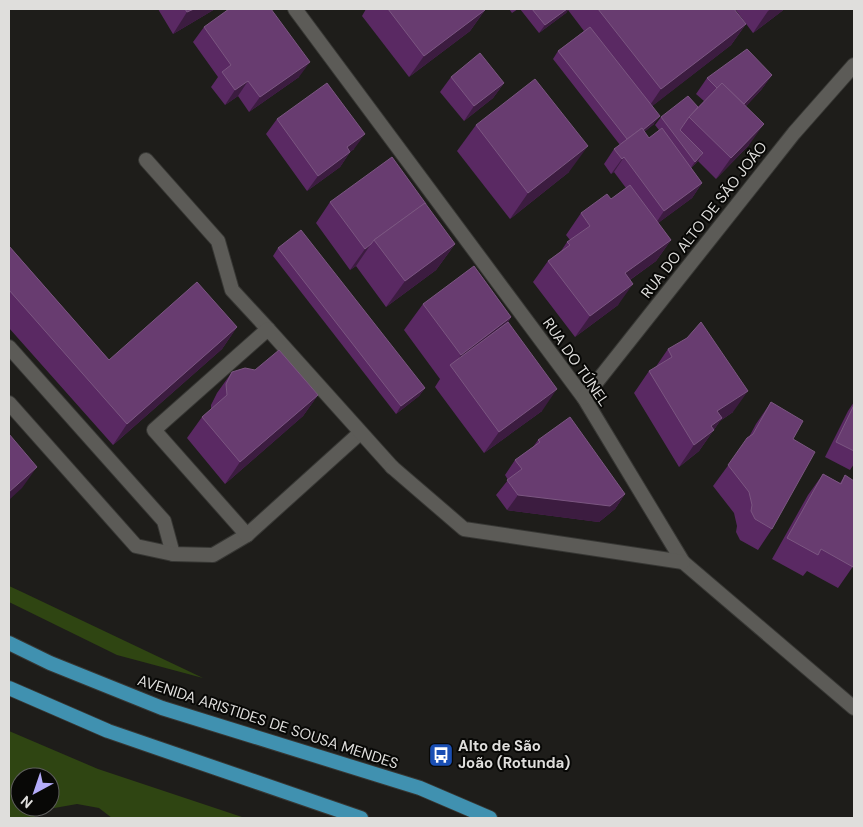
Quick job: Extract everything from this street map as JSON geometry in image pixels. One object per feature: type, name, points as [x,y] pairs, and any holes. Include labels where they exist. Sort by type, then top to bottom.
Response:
[{"type":"main road","name":"AVENIDA ARISTIDES DE SOUSA MENDES","points":[[9,643],[50,663],[162,708],[420,788],[490,818]]},
{"type":"main road","points":[[9,688],[108,730],[361,818]]},
{"type":"street","name":"RUA DO TÚNEL","points":[[295,9],[584,398],[683,562],[854,708]]},
{"type":"street","name":"RUA DO ALTO DE SÃO JOÃO","points":[[584,398],[794,133],[854,65]]},
{"type":"street","points":[[146,160],[218,241],[232,290],[392,467],[464,529],[683,562]]},
{"type":"street","points":[[247,534],[154,430],[268,329]]},
{"type":"street","points":[[9,347],[164,521],[173,554]]},
{"type":"street","points":[[9,403],[136,546],[173,554],[214,555],[247,534],[360,433]]},
{"type":"green space","points":[[9,586],[203,678],[117,655],[9,602]]},
{"type":"green space","points":[[9,731],[98,769],[245,818],[112,818],[99,808],[77,804],[60,807],[60,767],[10,767],[10,817],[34,817],[9,818]]},
{"type":"building","points":[[229,9],[271,9],[310,62],[260,97],[248,81],[235,90],[222,72],[231,65],[204,27]]},
{"type":"building","points":[[388,9],[484,9],[485,10],[424,56]]},
{"type":"building","points":[[532,9],[567,9],[545,25]]},
{"type":"building","points":[[598,9],[734,9],[746,24],[661,89]]},
{"type":"building","points":[[590,27],[660,116],[643,130],[642,128],[627,139],[558,51]]},
{"type":"building","points":[[747,49],[772,75],[744,104],[722,83],[717,88],[707,78]]},
{"type":"building","points":[[480,53],[504,83],[474,106],[451,77]]},
{"type":"building","points":[[535,79],[588,146],[528,193],[476,125]]},
{"type":"building","points":[[327,83],[365,134],[347,147],[350,152],[318,176],[277,119]]},
{"type":"building","points":[[722,83],[764,124],[731,158],[689,117]]},
{"type":"building","points":[[688,96],[698,107],[680,130],[703,153],[695,162],[661,117]]},
{"type":"building","points":[[642,128],[649,138],[662,128],[702,183],[664,211],[624,157],[622,159],[614,149]]},
{"type":"building","points":[[392,157],[426,204],[374,240],[365,249],[330,202]]},
{"type":"building","points":[[630,185],[671,240],[625,273],[633,284],[590,316],[548,261],[570,245],[567,242],[590,226],[581,213],[607,194],[611,199]]},
{"type":"building","points":[[425,203],[455,244],[405,281],[374,240]]},
{"type":"building","points":[[301,230],[425,388],[401,406],[278,248]]},
{"type":"building","points":[[9,246],[109,360],[197,282],[237,327],[127,424],[9,290]]},
{"type":"building","points":[[474,266],[511,317],[461,355],[423,304]]},
{"type":"building","points":[[508,322],[557,389],[499,432],[450,365]]},
{"type":"building","points":[[701,322],[748,391],[717,411],[722,418],[711,426],[714,430],[694,445],[649,371],[672,357],[668,349],[687,338]]},
{"type":"building","points":[[279,350],[318,395],[240,462],[202,417],[227,395],[226,384],[232,372],[245,368],[255,370]]},
{"type":"building","points":[[771,402],[803,421],[793,439],[815,452],[772,529],[755,519],[751,511],[752,505],[749,492],[728,465],[747,438],[753,434]]},
{"type":"building","points":[[854,405],[854,451],[836,442]]},
{"type":"building","points":[[570,417],[625,494],[610,506],[518,495],[507,480],[522,469],[515,460],[540,442],[538,440]]},
{"type":"building","points":[[9,434],[37,467],[9,492]]},
{"type":"building","points":[[823,474],[841,484],[845,475],[854,481],[853,567],[821,549],[818,555],[787,538]]},
{"type":"place","name":"Alto de São João (Rotunda)","points":[[441,755]]}]
